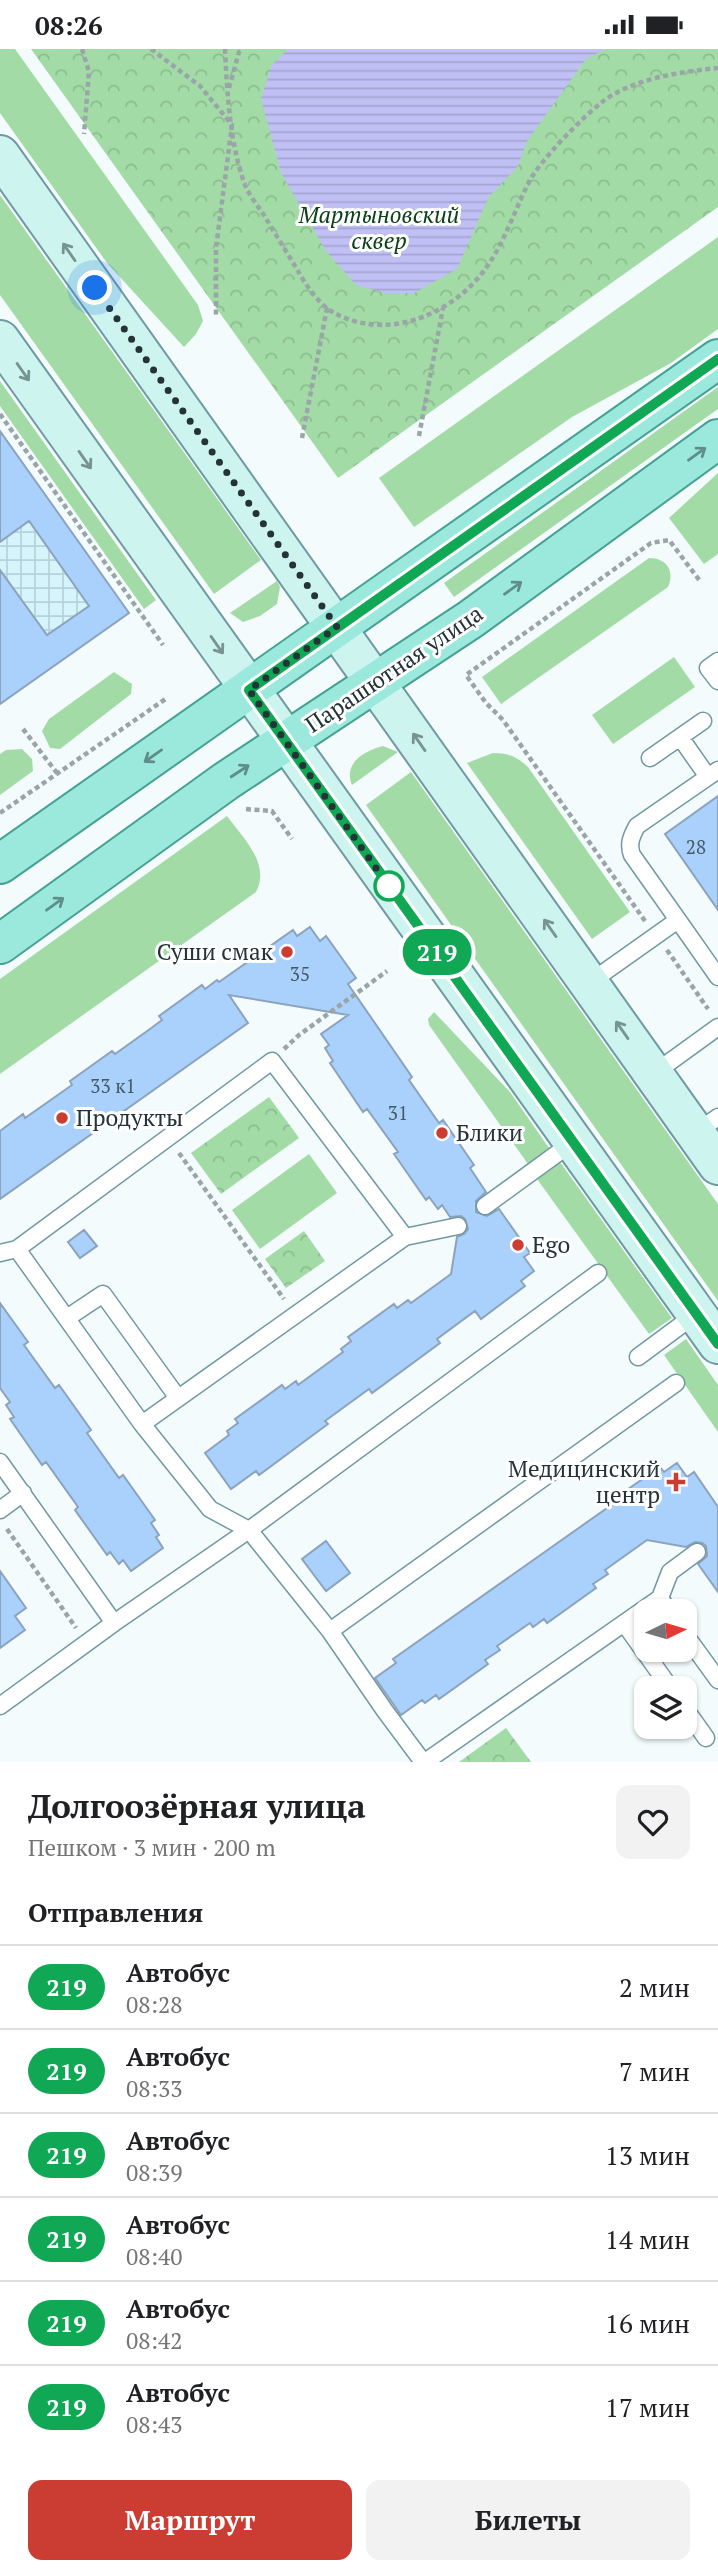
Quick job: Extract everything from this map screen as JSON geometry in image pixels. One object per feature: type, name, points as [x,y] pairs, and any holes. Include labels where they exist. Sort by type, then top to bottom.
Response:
[{"type":"main road","points":[[0,155],[653,1074],[707,1125],[718,1165]]},
{"type":"main road","points":[[0,340],[707,1329]]},
{"type":"main road","points":[[0,864],[718,359]]},
{"type":"main road","name":"Парашютная улица","points":[[0,944],[226,781],[471,619],[718,439]]},
{"type":"lane","points":[[718,661],[708,668],[718,681]]},
{"type":"lane","points":[[650,758],[703,721]]},
{"type":"lane","points":[[680,737],[713,774],[637,826],[629,848],[718,977]]},
{"type":"lane","points":[[589,983],[678,920]]},
{"type":"lane","points":[[653,1074],[718,1027]]},
{"type":"lane","points":[[0,1253],[17,1249],[272,1061],[405,1237]]},
{"type":"lane","points":[[485,1206],[573,1142]]},
{"type":"lane","points":[[142,1424],[405,1237],[458,1226]]},
{"type":"lane","points":[[17,1249],[142,1424],[210,1509],[250,1530],[330,1630],[385,1711],[424,1762],[634,1618]]},
{"type":"lane","points":[[0,1706],[86,1642],[250,1530],[598,1273]]},
{"type":"lane","points":[[66,1318],[103,1294],[178,1398]]},
{"type":"lane","points":[[638,1357],[707,1329]]},
{"type":"lane","points":[[330,1630],[677,1383]]},
{"type":"lane","points":[[0,1462],[114,1623]]},
{"type":"lane","points":[[0,1510],[23,1493]]},
{"type":"lane","points":[[665,1599],[670,1572],[697,1552]]},
{"type":"lane","points":[[624,1623],[662,1676]]},
{"type":"lane","points":[[697,1651],[718,1680]]},
{"type":"lane","points":[[697,1725],[706,1738]]},
{"type":"path","points":[[82,49],[89,72],[84,134]]},
{"type":"path","points":[[151,49],[200,86],[232,125],[216,248],[216,318]]},
{"type":"path","points":[[225,49],[232,125],[246,186],[303,280],[327,308],[360,324],[389,326],[414,321],[444,307],[478,278],[504,239],[529,181],[565,138],[604,101],[643,82],[674,72],[718,68]]},
{"type":"path","points":[[227,92],[242,49]]},
{"type":"path","points":[[419,436],[444,307]]},
{"type":"path","points":[[302,438],[327,308]]},
{"type":"path","points":[[0,414],[163,645]]},
{"type":"path","points":[[699,581],[669,540],[651,543],[466,675],[486,703],[503,720],[710,1012]]},
{"type":"path","points":[[0,813],[167,698]]},
{"type":"path","points":[[23,729],[57,773]]},
{"type":"path","points":[[246,809],[272,811],[292,839]]},
{"type":"path","points":[[272,1061],[299,1035],[387,971]]},
{"type":"path","points":[[168,1138],[296,1315]]},
{"type":"path","points":[[0,1520],[86,1642]]},
{"type":"shaded area","points":[[0,431],[129,613],[0,704]]},
{"type":"green space","points":[[0,49],[15,49],[198,305],[203,321],[184,347],[107,263],[0,113]]},
{"type":"green space","name":"Мартыновский сквер","points":[[31,49],[718,49],[718,207],[338,478]]},
{"type":"green space","points":[[0,195],[261,560],[214,594],[0,295]]},
{"type":"green space","points":[[718,237],[718,329],[671,363],[572,417],[414,527],[379,478]]},
{"type":"green space","points":[[0,381],[156,600],[144,609],[0,406]]},
{"type":"green space","points":[[718,387],[718,409],[454,597],[444,583]]},
{"type":"green space","points":[[718,473],[718,554],[704,564],[669,518]]},
{"type":"green space","points":[[649,558],[661,560],[668,567],[671,576],[668,587],[501,704],[482,677]]},
{"type":"green space","points":[[277,581],[280,587],[277,604],[260,616],[243,622],[230,613]]},
{"type":"green space","points":[[674,657],[695,687],[613,744],[592,715]]},
{"type":"green space","points":[[114,672],[132,684],[131,694],[60,749],[50,748],[42,731],[49,719]]},
{"type":"green space","points":[[383,746],[398,752],[352,785],[350,770],[353,764],[362,755]]},
{"type":"green space","points":[[22,749],[32,759],[33,771],[0,795],[0,754],[6,750]]},
{"type":"green space","points":[[493,753],[512,756],[528,767],[630,912],[592,939],[467,763]]},
{"type":"green space","points":[[411,772],[718,1204],[718,1301],[366,805]]},
{"type":"green space","points":[[227,816],[258,861],[260,882],[256,892],[0,1074],[0,979]]},
{"type":"green space","points":[[434,1012],[510,1092],[549,1148],[528,1164],[429,1025],[428,1019]]},
{"type":"green space","points":[[269,1097],[299,1138],[221,1194],[191,1153]]},
{"type":"green space","points":[[309,1154],[337,1193],[260,1249],[232,1210]]},
{"type":"green space","points":[[560,1162],[672,1318],[649,1334],[537,1179]]},
{"type":"green space","points":[[304,1231],[325,1261],[286,1288],[265,1259]]},
{"type":"green space","points":[[686,1339],[718,1385],[718,1432],[664,1355]]},
{"type":"green space","points":[[506,1728],[531,1762],[459,1762]]},
{"type":"water","points":[[288,49],[606,49],[586,59],[527,141],[518,166],[488,198],[457,269],[414,293],[385,293],[356,285],[326,251],[281,173],[261,99],[271,66]]},
{"type":"building","points":[[0,431],[129,613],[0,704],[0,570],[47,635],[89,606],[29,521],[0,542]]},
{"type":"building","points":[[718,796],[718,910],[665,834]]},
{"type":"building","points":[[310,927],[320,941],[326,936],[356,978],[348,984],[412,1077],[409,1080],[439,1123],[443,1120],[474,1165],[470,1168],[486,1192],[476,1201],[476,1212],[487,1216],[499,1209],[530,1253],[524,1257],[534,1271],[521,1281],[525,1286],[481,1319],[475,1311],[437,1339],[440,1343],[372,1393],[369,1389],[325,1421],[328,1424],[259,1475],[256,1471],[231,1489],[205,1453],[229,1435],[227,1431],[238,1423],[235,1419],[282,1385],[285,1389],[296,1381],[298,1385],[343,1352],[341,1349],[351,1341],[348,1337],[394,1304],[397,1308],[408,1300],[411,1303],[451,1274],[457,1237],[468,1229],[461,1216],[450,1217],[442,1205],[438,1209],[429,1197],[426,1200],[394,1154],[398,1152],[367,1109],[363,1112],[330,1063],[333,1061],[325,1048],[329,1045],[321,1034],[348,1015],[229,995],[248,1023],[0,1199],[0,1131],[23,1114],[25,1118],[72,1085],[70,1081],[112,1051],[115,1054],[150,1029],[162,1020],[159,1016],[202,985],[205,989],[217,980],[219,982],[293,930],[297,936]]},
{"type":"building","points":[[84,1230],[97,1246],[80,1258],[68,1242]]},
{"type":"building","points":[[0,1303],[28,1342],[24,1345],[55,1388],[59,1385],[91,1430],[87,1433],[119,1478],[123,1475],[155,1520],[151,1523],[163,1548],[131,1571],[123,1560],[119,1564],[110,1552],[107,1555],[46,1462],[42,1465],[10,1419],[14,1417],[6,1405],[10,1402],[0,1388]]},
{"type":"building","points":[[677,1463],[687,1477],[694,1472],[718,1507],[718,1592],[698,1564],[707,1556],[706,1546],[702,1543],[695,1542],[686,1547],[647,1540],[605,1570],[608,1574],[593,1584],[596,1588],[547,1623],[544,1619],[533,1627],[530,1623],[497,1646],[500,1650],[485,1660],[488,1664],[439,1699],[436,1695],[425,1703],[422,1700],[401,1715],[375,1678],[396,1663],[393,1659],[617,1501],[615,1498],[660,1467],[664,1472]]},
{"type":"building","points":[[326,1541],[350,1573],[326,1591],[302,1559]]},
{"type":"building","points":[[0,1571],[26,1608],[15,1616],[25,1630],[0,1648]]},
{"type":"bus line","name":"219","points":[[718,359],[249,690],[718,1344]]},
{"type":"place","name":"Суши смак","points":[[287,952]]},
{"type":"place","name":"Продукты","points":[[62,1118]]},
{"type":"place","name":"Блики","points":[[442,1133]]},
{"type":"place","name":"Ego","points":[[518,1245]]},
{"type":"place","name":"Медицинский центр","points":[[676,1482]]},
{"type":"route","points":[[95,288],[337,627],[249,690],[391,889],[389,886]]}]
